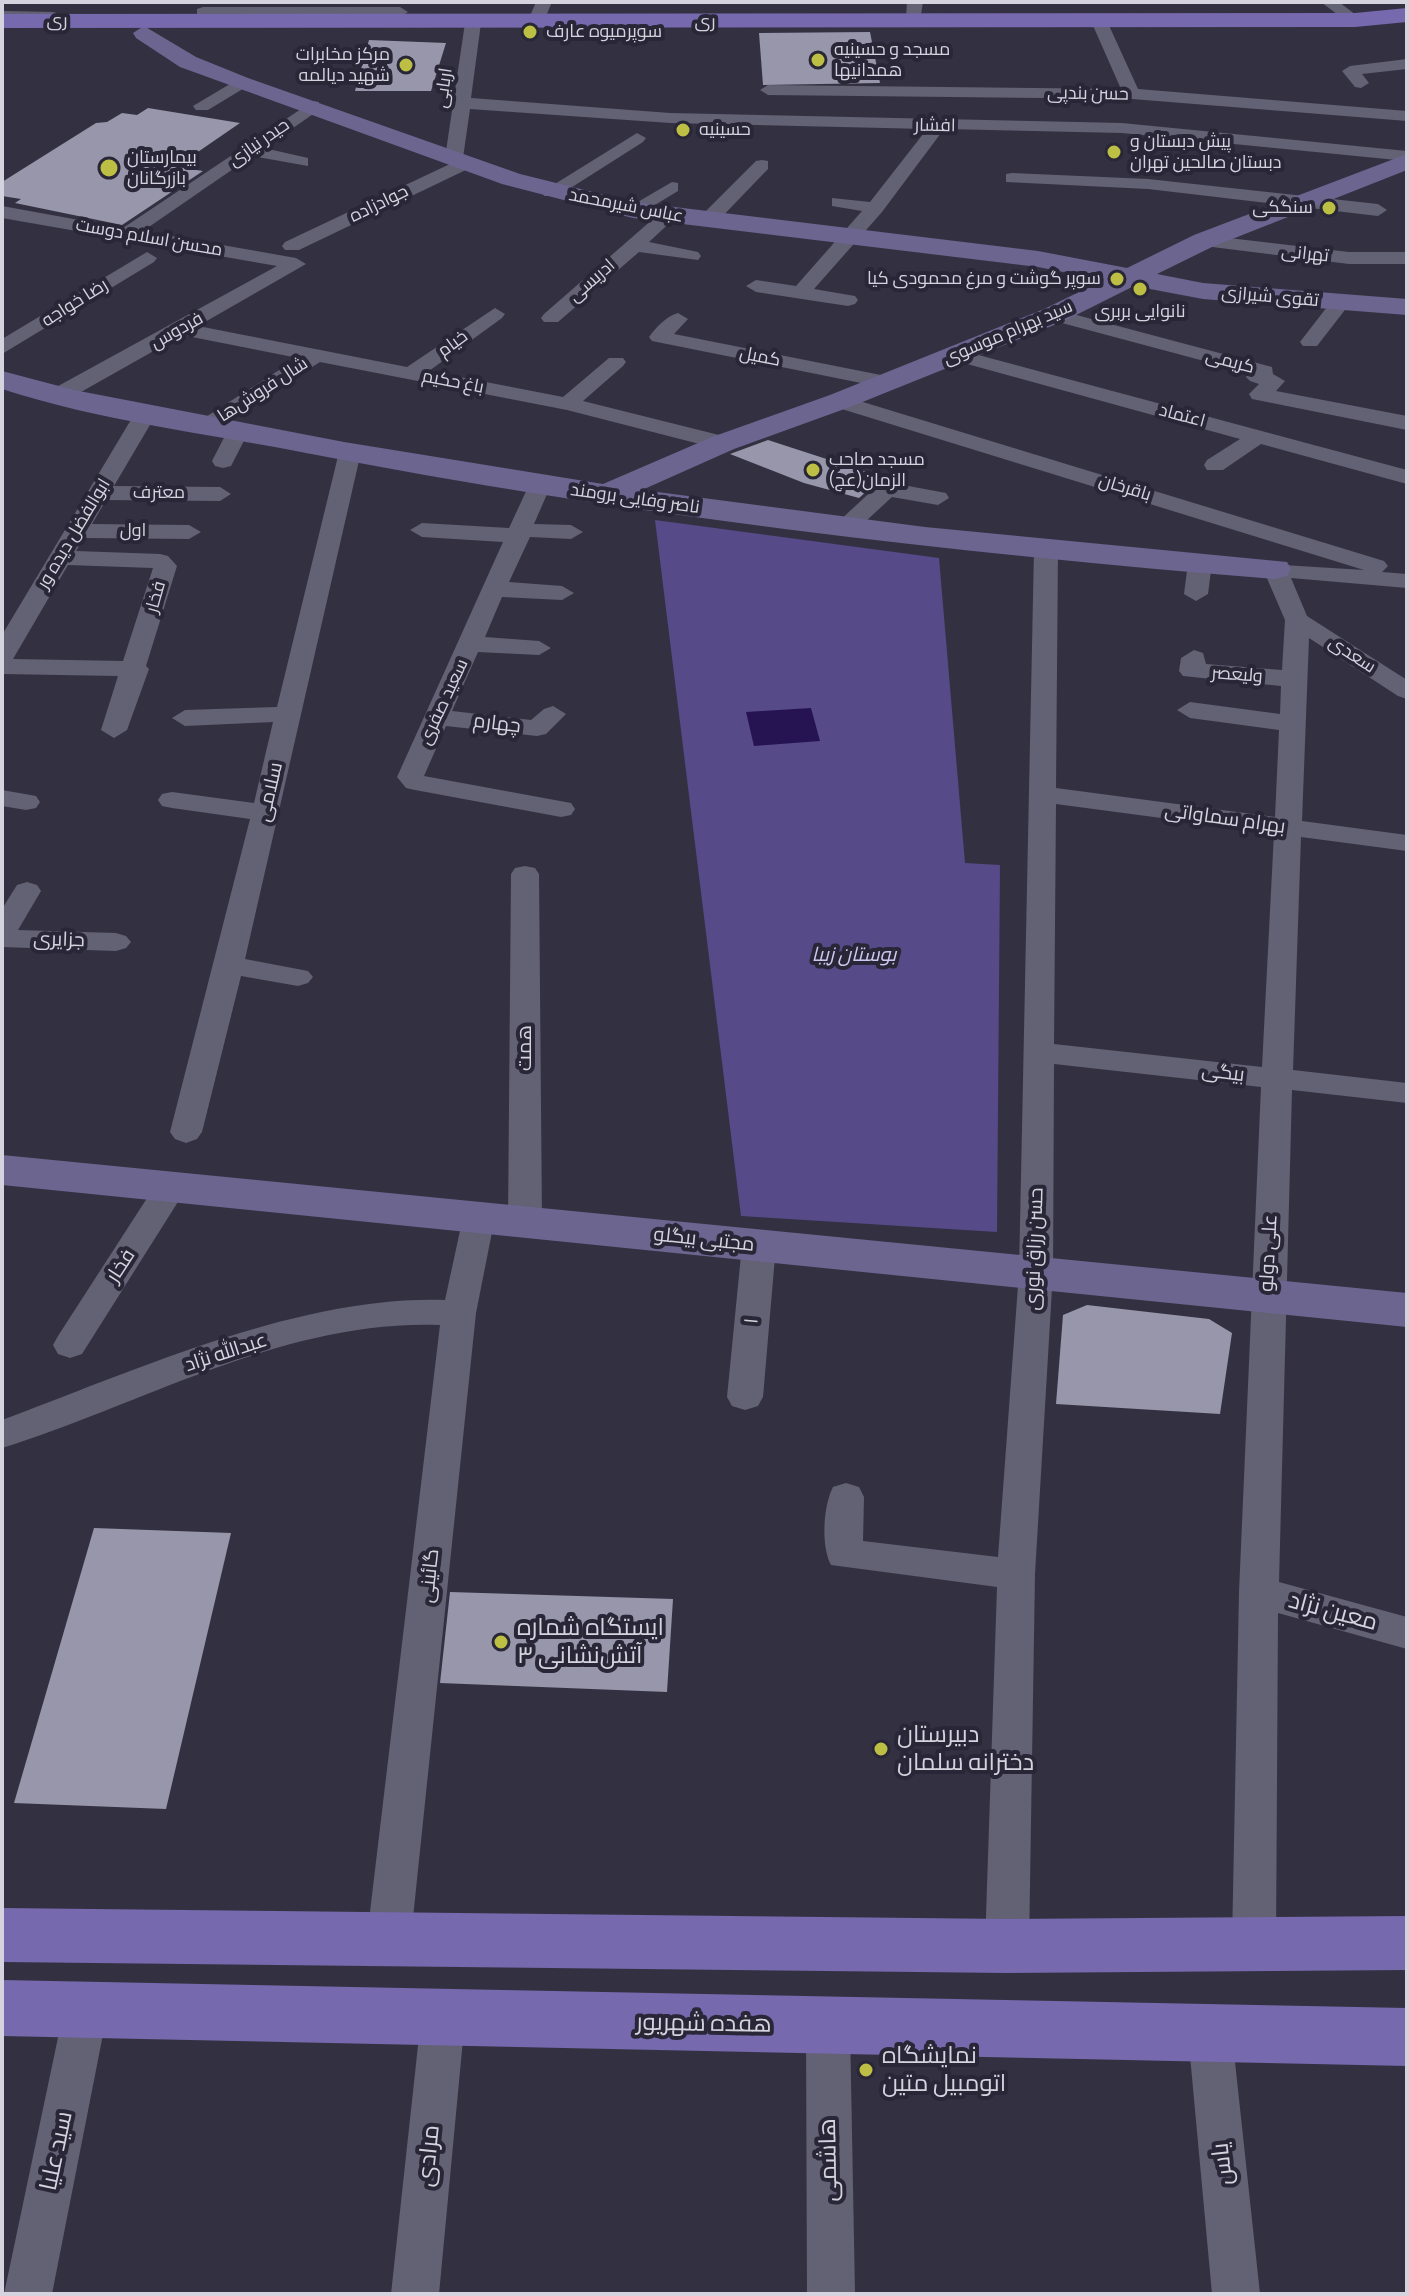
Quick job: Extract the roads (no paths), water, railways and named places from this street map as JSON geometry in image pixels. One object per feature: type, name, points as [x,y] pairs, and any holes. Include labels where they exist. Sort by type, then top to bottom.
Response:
[{"type":"main road","points":[[2,12],[426,32],[454,23]]},
{"type":"main road","name":"ری","points":[[2,21],[454,23],[538,15],[1099,21],[1355,20],[1407,12]]},
{"type":"main road","points":[[2,34],[144,33],[198,21]]},
{"type":"main road","points":[[2,1935],[1007,1946],[1407,1943]]},
{"type":"main road","name":"هفده شهریور","points":[[2,2008],[1407,2037]]},
{"type":"street","points":[[1329,2],[1348,15]]},
{"type":"street","points":[[198,21],[400,12]]},
{"type":"street","points":[[1099,21],[1132,94]]},
{"type":"street","name":"اربابی","points":[[454,23],[462,103],[460,160]]},
{"type":"street","name":"عباس شیرمحمد","points":[[144,33],[188,62],[240,83],[313,106],[551,192],[668,216],[1038,259],[1135,277]]},
{"type":"street","points":[[1361,83],[1350,71],[1399,65],[1407,80]]},
{"type":"street","points":[[202,106],[240,83]]},
{"type":"street","name":"حسن بندپی","points":[[768,90],[1247,96],[1407,116]]},
{"type":"street","points":[[876,124],[880,90]]},
{"type":"street","name":"افشار","points":[[462,103],[670,118],[799,123],[1122,128],[1407,159]]},
{"type":"street","name":"حیدر نیازی","points":[[126,234],[313,106]]},
{"type":"street","points":[[551,192],[670,118]]},
{"type":"street","points":[[781,143],[799,123]]},
{"type":"street","points":[[801,292],[875,208],[938,126]]},
{"type":"street","points":[[249,150],[302,162]]},
{"type":"street","name":"سید بهرام موسوی","points":[[605,495],[723,443],[840,401],[1054,315],[1203,241],[1407,159]]},
{"type":"street","name":"جوادزاده","points":[[294,255],[460,160]]},
{"type":"street","points":[[708,220],[762,165]]},
{"type":"street","points":[[1012,178],[1148,184],[1378,210]]},
{"type":"street","points":[[202,182],[231,189]]},
{"type":"street","points":[[633,210],[672,187]]},
{"type":"street","points":[[839,202],[875,208]]},
{"type":"street","name":"محسن اسلام دوست","points":[[2,212],[126,234],[294,255]]},
{"type":"street","points":[[2,234],[26,216]]},
{"type":"street","name":"ادریسی","points":[[551,318],[668,216]]},
{"type":"street","name":"تهرانی","points":[[1203,241],[1349,258],[1407,258]]},
{"type":"street","name":"ادریسی","points":[[634,245],[691,256]]},
{"type":"street","name":"فردوس","points":[[57,396],[180,329],[294,255]]},
{"type":"street","name":"رضا خواجه","points":[[2,348],[147,258]]},
{"type":"street","name":"تقوی شیرازی","points":[[1135,277],[1216,292],[1407,307]]},
{"type":"street","points":[[756,286],[848,300]]},
{"type":"street","points":[[1310,342],[1341,302]]},
{"type":"street","name":"خیام","points":[[411,374],[495,314]]},
{"type":"street","name":"کریمی","points":[[1054,315],[1201,353],[1269,366],[1257,377],[1274,381],[1260,394],[1407,423]]},
{"type":"street","name":"کمیل","points":[[678,319],[659,337],[886,382]]},
{"type":"street","name":"باغ حکیم","points":[[180,329],[567,404],[723,443]]},
{"type":"street","points":[[1180,370],[1201,353]]},
{"type":"street","name":"شال فروش‌ها","points":[[224,428],[317,355]]},
{"type":"street","name":"اعتماد","points":[[956,355],[1407,477]]},
{"type":"street","points":[[567,404],[616,362]]},
{"type":"street","name":"ناصر وفایی برومند","points":[[2,380],[57,396],[224,428],[605,495],[845,528],[1046,550],[1198,578],[1275,569]]},
{"type":"street","name":"باقرخان","points":[[840,401],[1286,527],[1407,581]]},
{"type":"street","name":"ابوالفضل دیده ور","points":[[2,656],[146,413]]},
{"type":"street","points":[[223,461],[224,428]]},
{"type":"street","points":[[1215,465],[1257,437]]},
{"type":"street","name":"سلامی","points":[[186,1132],[229,965],[350,452]]},
{"type":"street","name":"سعید صفری","points":[[540,485],[497,589],[410,777],[415,782],[561,809]]},
{"type":"street","points":[[845,528],[887,489],[938,498]]},
{"type":"street","name":"معترف","points":[[99,493],[220,494]]},
{"type":"street","points":[[422,530],[571,532]]},
{"type":"street","name":"اول","points":[[76,531],[189,532]]},
{"type":"street","name":"حسن رزاق نوری","points":[[1007,1946],[1016,1574],[1036,1272],[1046,550]]},
{"type":"street","name":"فخار","points":[[60,558],[160,561],[165,566],[136,669],[114,730]]},
{"type":"street","points":[[1275,569],[1407,581]]},
{"type":"street","name":"علی دولو","points":[[1254,1943],[1258,1592],[1267,1296],[1297,620],[1275,569]]},
{"type":"street","points":[[497,589],[562,593]]},
{"type":"street","name":"سعدی","points":[[1297,620],[1407,691]]},
{"type":"street","points":[[471,644],[539,648]]},
{"type":"street","name":"ولیعصر","points":[[1194,658],[1192,671],[1295,679]]},
{"type":"street","points":[[2,666],[136,669]]},
{"type":"street","points":[[1190,710],[1293,724]]},
{"type":"street","points":[[185,718],[288,714]]},
{"type":"street","name":"چهارم","points":[[436,717],[537,728],[553,714]]},
{"type":"street","name":"بهرام سماواتی","points":[[1043,794],[1407,843]]},
{"type":"street","points":[[172,800],[265,813]]},
{"type":"street","name":"همت","points":[[525,874],[525,1222]]},
{"type":"street","points":[[2,935],[27,891]]},
{"type":"street","name":"جزایری","points":[[2,935],[116,942]]},
{"type":"street","points":[[229,965],[298,977]]},
{"type":"street","name":"بیگی","points":[[1039,1052],[1407,1093]]},
{"type":"street","name":"مجتبی بیگلو","points":[[2,1170],[1407,1310]]},
{"type":"street","name":"فخار","points":[[70,1345],[172,1186]]},
{"type":"street","name":"گائینی","points":[[389,1937],[459,1313],[479,1217]]},
{"type":"street","name":"۱","points":[[745,1397],[759,1245]]},
{"type":"street","name":"عبدالله نژاد","points":[[2,1434],[186,1365],[334,1319],[407,1311],[459,1313]]},
{"type":"street","points":[[846,1497],[844,1554],[1016,1574]]},
{"type":"street","name":"معین نژاد","points":[[1258,1592],[1407,1633]]},
{"type":"street","name":"سید علیا","points":[[28,2294],[86,2009]]},
{"type":"street","name":"مرادی","points":[[415,2294],[443,2018]]},
{"type":"street","name":"هاشمی","points":[[828,2027],[831,2294]]},
{"type":"street","name":"یاس","points":[[1210,2034],[1236,2294]]},
{"type":"lane","points":[[198,21],[914,10],[1348,15],[1407,12]]},
{"type":"place","name":"سوپرمیوه عارف","points":[[530,32]]},
{"type":"place","name":"مسجد و حسینیه همدانیها","points":[[818,60]]},
{"type":"place","name":"مرکز مخابرات شهید دیالمه","points":[[406,65]]},
{"type":"place","name":"حسینیه","points":[[683,130]]},
{"type":"place","name":"پیش دبستان و دبستان صالحین تهران","points":[[1114,152]]},
{"type":"place","name":"بیمارستان بازرگانان","points":[[109,168]]},
{"type":"place","name":"سنگکی","points":[[1329,208]]},
{"type":"place","name":"سوپر گوشت و مرغ محمودی کیا","points":[[1117,279]]},
{"type":"place","name":"نانوایی بربری","points":[[1140,289]]},
{"type":"place","name":"مسجد صاحب الزمان(عج)","points":[[813,470]]},
{"type":"place","name":"ایستگاه شماره ۳ آتش‌نشانی","points":[[501,1642]]},
{"type":"place","name":"دبیرستان دخترانه سلمان","points":[[881,1749]]},
{"type":"place","name":"نمایشگاه اتومبیل متین","points":[[866,2070]]},
{"type":"park label","name":"بوستان زیبا","points":[[854,955]]}]
